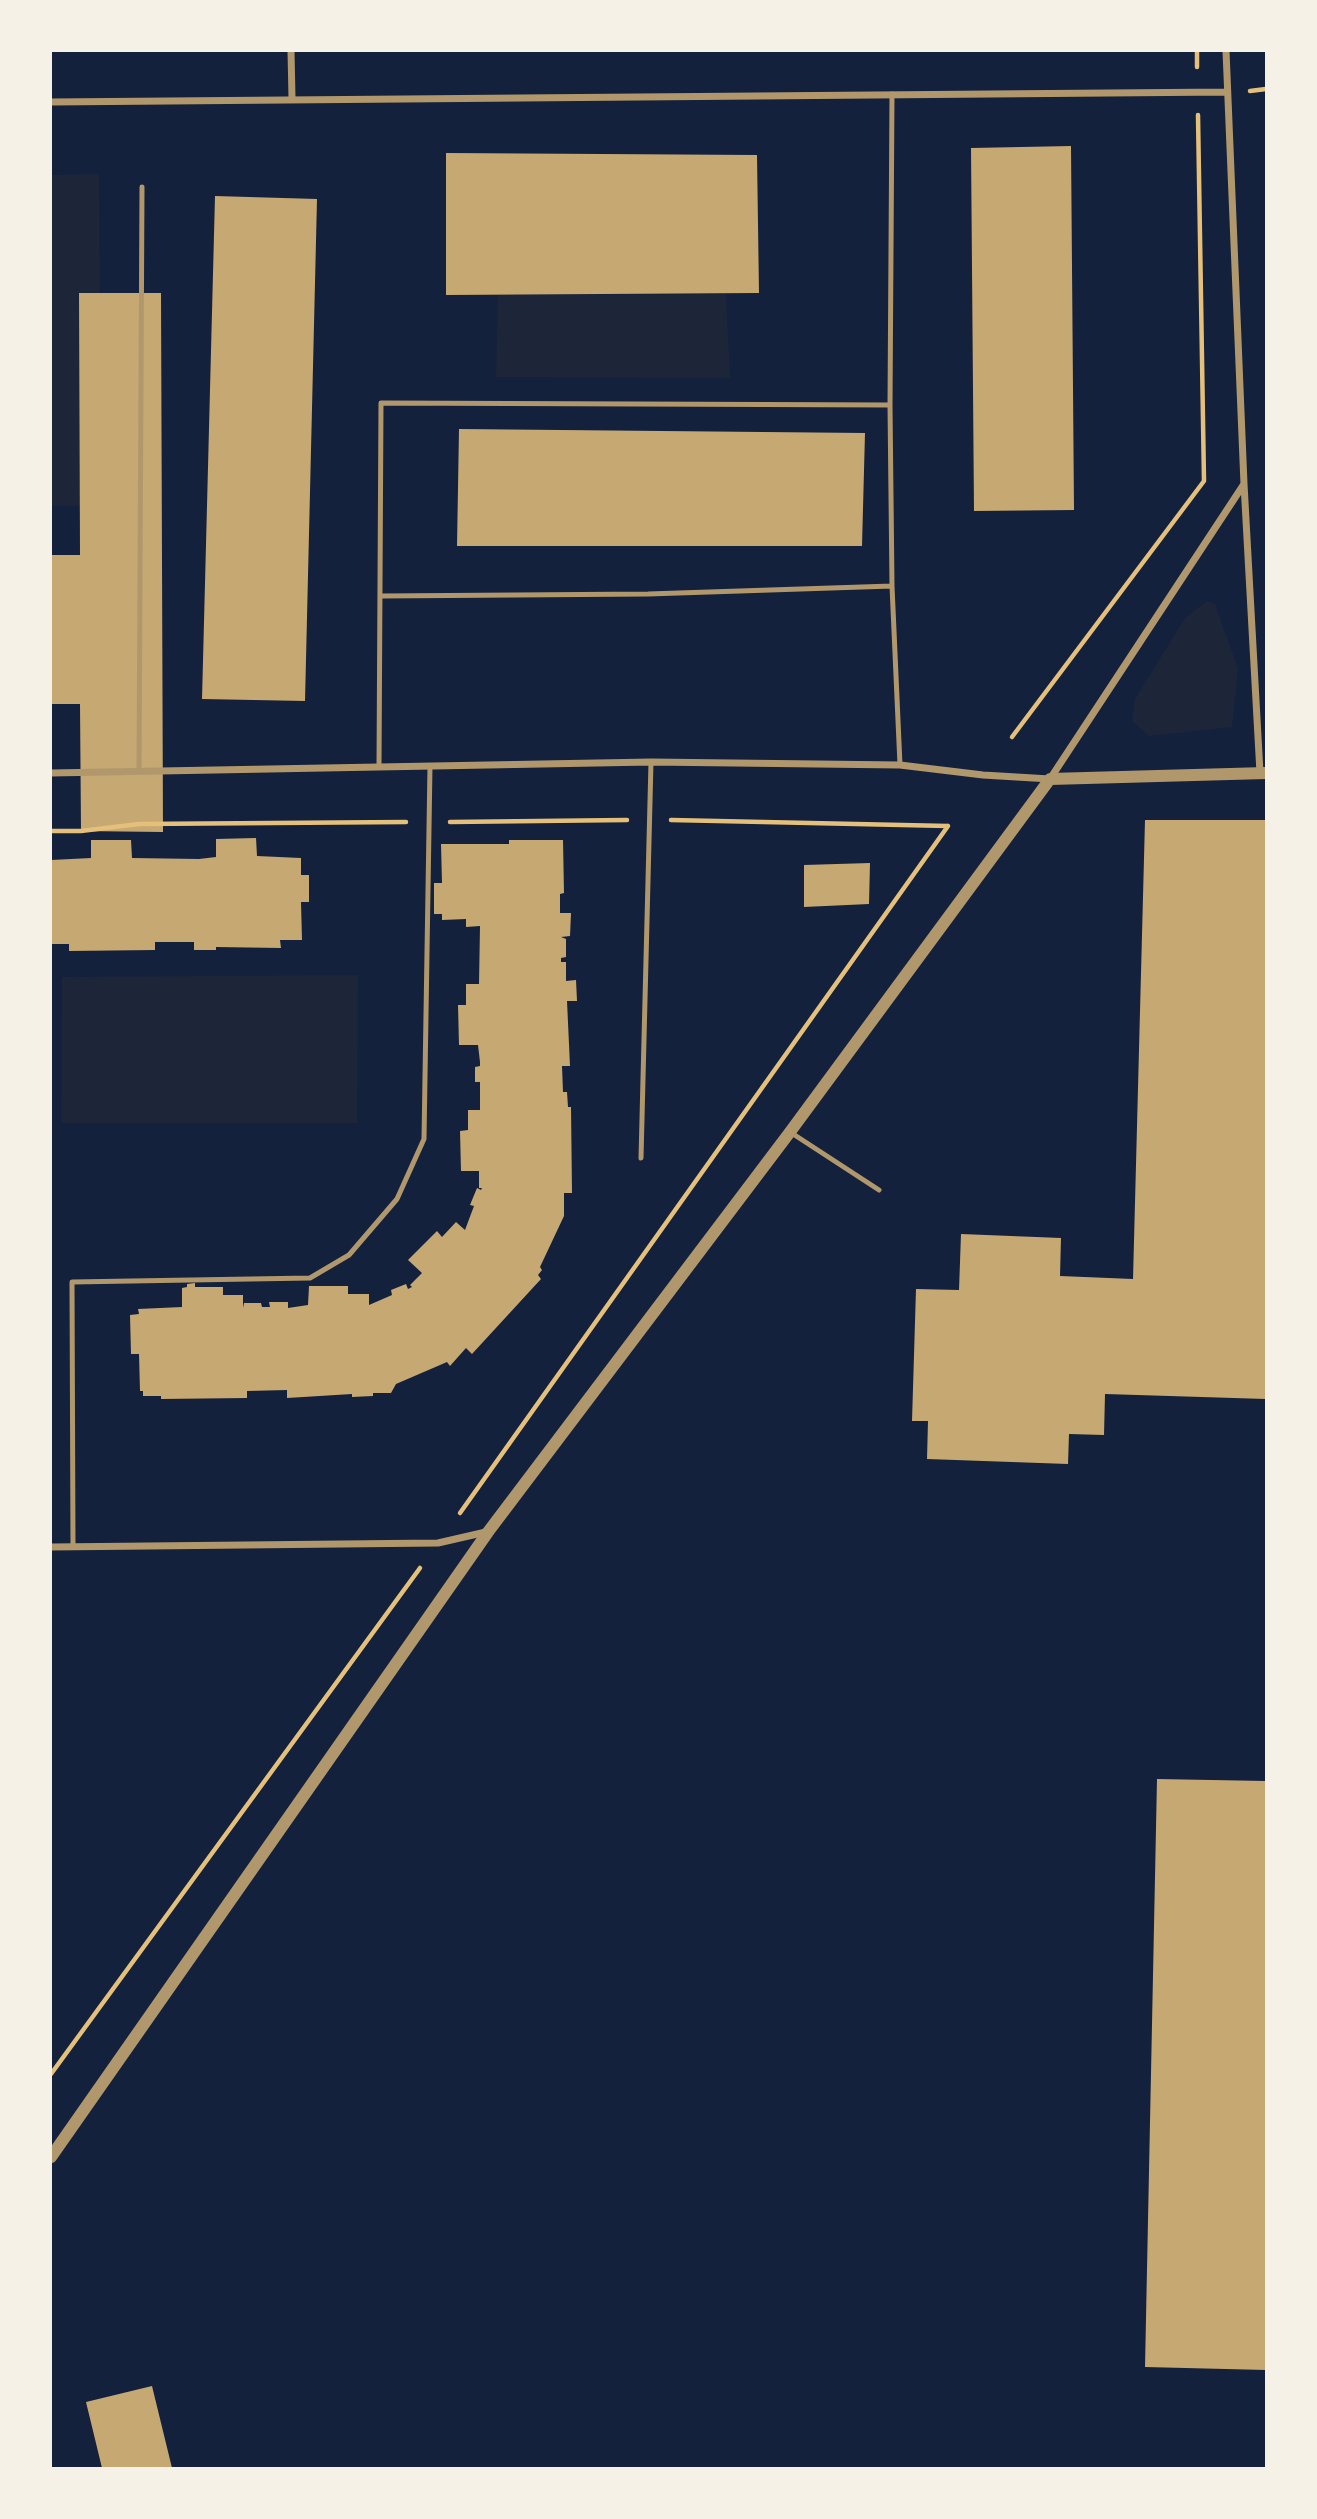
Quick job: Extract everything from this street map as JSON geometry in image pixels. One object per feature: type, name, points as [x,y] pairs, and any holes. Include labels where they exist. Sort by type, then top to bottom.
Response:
[{"type":"street","points":[[290,51],[292,98]]},
{"type":"street","points":[[51,773],[650,762],[900,765],[983,775],[1050,779],[1263,773],[1244,484],[1226,51]]},
{"type":"street","points":[[51,102],[1226,92]]},
{"type":"street","points":[[51,2157],[488,1532],[790,1132],[1050,779],[1244,484]]},
{"type":"street","points":[[51,1547],[438,1543],[488,1532]]},
{"type":"lane","points":[[892,94],[892,586],[900,765]]},
{"type":"lane","points":[[139,771],[142,187]]},
{"type":"lane","points":[[379,767],[381,403],[890,405]]},
{"type":"lane","points":[[382,596],[648,594],[892,586]]},
{"type":"lane","points":[[641,1158],[650,762]]},
{"type":"lane","points":[[73,1547],[72,1282],[310,1278],[349,1255],[397,1199],[424,1139],[430,766]]},
{"type":"lane","points":[[790,1132],[879,1190]]},
{"type":"path","points":[[1012,737],[1204,481],[1196,51]]},
{"type":"path","points":[[51,831],[80,831],[138,824],[649,820],[948,826],[707,1169],[51,2074]]},
{"type":"shaded area","points":[[99,174],[101,506],[51,506],[51,175]]},
{"type":"shaded area","points":[[726,294],[730,378],[496,377],[498,295]]},
{"type":"shaded area","points":[[1207,601],[1215,604],[1238,669],[1232,727],[1149,736],[1132,721],[1135,699],[1185,618]]},
{"type":"shaded area","points":[[358,975],[357,1123],[61,1123],[62,977]]},
{"type":"building","points":[[1071,146],[1074,510],[974,511],[971,148]]},
{"type":"building","points":[[446,153],[757,155],[759,293],[446,295]]},
{"type":"building","points":[[215,196],[317,199],[305,701],[202,699]]},
{"type":"building","points":[[79,293],[161,293],[163,832],[81,831],[80,704],[51,704],[51,555],[80,555]]},
{"type":"building","points":[[459,429],[865,433],[862,546],[457,546]]},
{"type":"building","points":[[1145,820],[1266,820],[1266,1399],[1105,1394],[1104,1435],[1069,1434],[1068,1464],[927,1459],[928,1421],[912,1421],[916,1289],[959,1290],[961,1234],[1061,1238],[1060,1276],[1133,1279]]},
{"type":"building","points":[[256,838],[257,856],[301,858],[301,875],[309,875],[309,902],[301,902],[302,940],[280,940],[281,948],[216,947],[216,950],[194,950],[194,942],[155,942],[155,950],[69,951],[69,944],[51,944],[51,860],[91,858],[91,840],[131,840],[132,858],[199,859],[216,857],[216,839]]},
{"type":"building","points":[[509,840],[563,840],[564,893],[560,894],[560,913],[571,913],[570,936],[561,937],[566,939],[566,957],[561,958],[561,962],[566,962],[566,981],[576,980],[577,1001],[567,1001],[570,1066],[562,1066],[563,1092],[567,1092],[568,1107],[571,1107],[572,1193],[564,1193],[564,1216],[540,1267],[542,1270],[538,1275],[541,1279],[472,1354],[466,1348],[450,1366],[447,1362],[396,1384],[391,1393],[373,1393],[373,1396],[352,1397],[352,1394],[287,1398],[287,1390],[247,1391],[247,1398],[161,1399],[161,1396],[143,1396],[143,1391],[140,1391],[139,1354],[131,1354],[130,1315],[139,1314],[138,1309],[182,1307],[182,1288],[195,1283],[195,1287],[223,1287],[223,1295],[243,1295],[243,1308],[244,1303],[261,1303],[262,1307],[270,1307],[269,1302],[288,1302],[288,1308],[308,1305],[309,1286],[348,1286],[348,1294],[369,1294],[369,1305],[392,1295],[391,1290],[406,1284],[408,1289],[412,1287],[410,1285],[422,1273],[408,1260],[437,1231],[442,1237],[456,1222],[465,1230],[474,1206],[470,1205],[477,1188],[481,1190],[482,1188],[479,1188],[479,1171],[461,1171],[460,1131],[468,1130],[468,1110],[480,1110],[480,1082],[475,1082],[475,1067],[480,1066],[480,1062],[478,1045],[459,1045],[458,1005],[466,1005],[466,984],[479,984],[480,926],[466,927],[466,919],[442,920],[442,914],[434,914],[434,883],[442,883],[441,844],[509,844]]},
{"type":"building","points":[[870,863],[869,904],[804,907],[804,865]]},
{"type":"building","points":[[1157,1779],[1266,1781],[1266,2370],[1145,2367]]},
{"type":"building","points":[[152,2386],[172,2468],[102,2468],[86,2402]]}]
